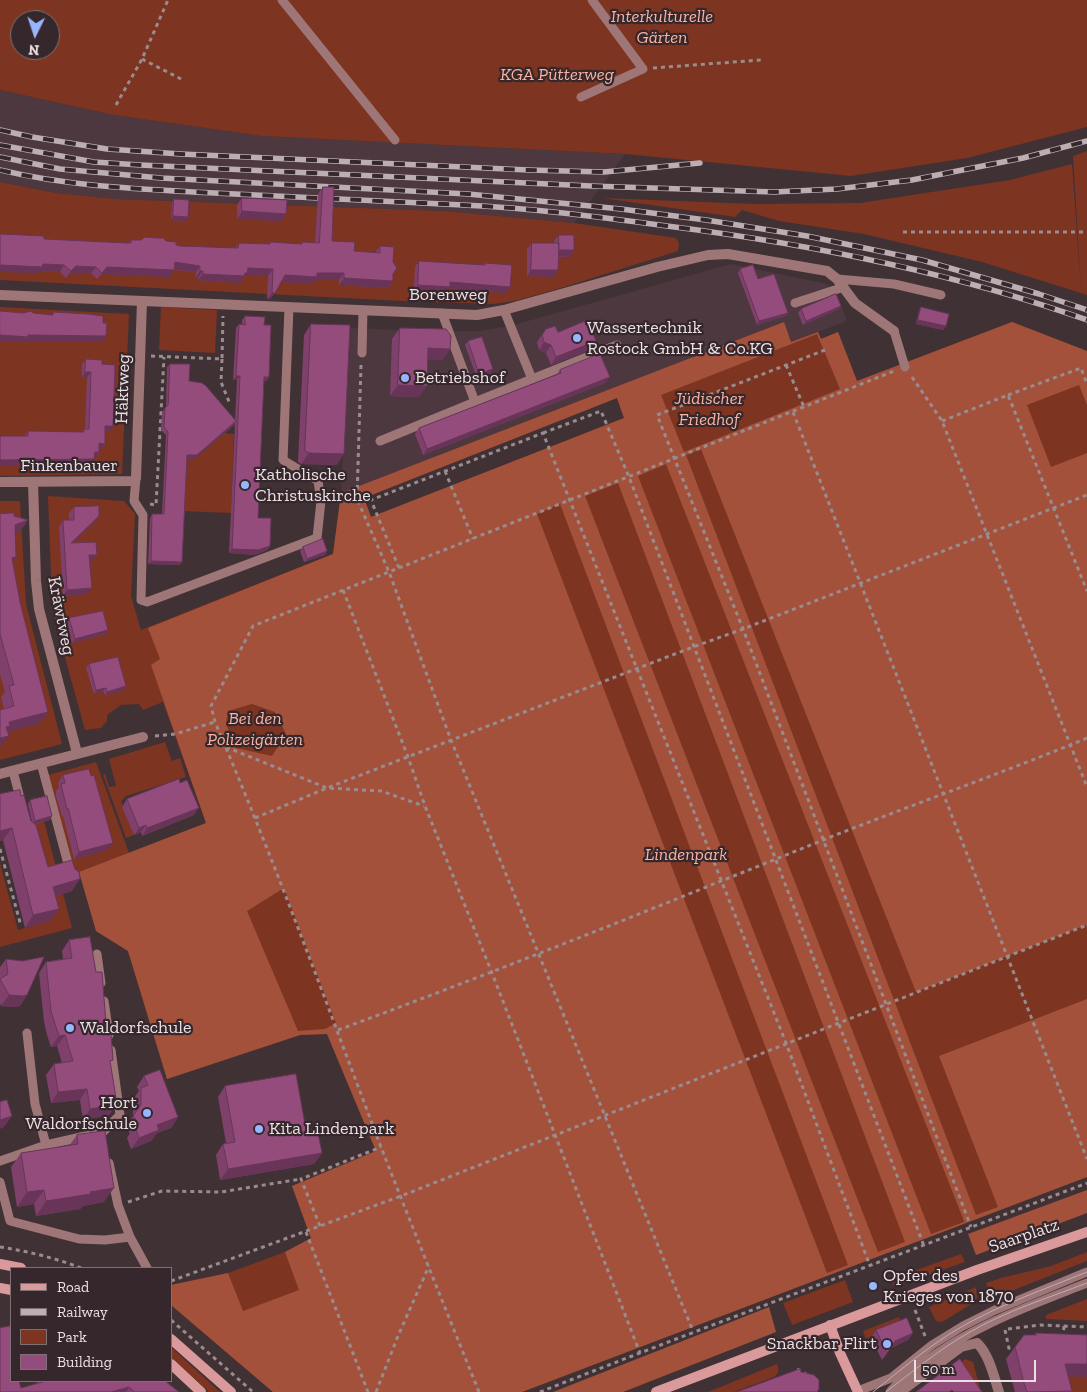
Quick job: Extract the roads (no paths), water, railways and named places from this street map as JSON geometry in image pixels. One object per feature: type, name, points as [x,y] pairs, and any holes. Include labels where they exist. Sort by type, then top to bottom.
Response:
[{"type":"main road","name":"Saarplatz","points":[[656,1392],[830,1324],[984,1267],[1087,1232]]},
{"type":"main road","points":[[0,1264],[16,1267]]},
{"type":"main road","points":[[830,1324],[840,1353],[858,1392]]},
{"type":"main road","points":[[172,1340],[231,1392]]},
{"type":"main road","points":[[172,1365],[201,1392]]},
{"type":"street","name":"Borenweg","points":[[0,295],[477,315],[504,310],[657,267],[708,255],[728,254],[827,271],[844,287],[855,303],[894,331]]},
{"type":"street","name":"Häktweg","points":[[136,478],[142,300]]},
{"type":"street","name":"Finkenbauer","points":[[0,482],[130,482],[136,478]]},
{"type":"street","name":"Kräwtweg","points":[[33,482],[36,581],[39,608],[77,754]]},
{"type":"street","points":[[0,774],[143,737]]},
{"type":"street","points":[[900,1392],[962,1347],[977,1343],[991,1367],[999,1392]]},
{"type":"lane","points":[[282,0],[395,140]]},
{"type":"lane","points":[[581,96],[643,69],[592,0]]},
{"type":"lane","points":[[837,279],[894,284],[941,295]]},
{"type":"lane","points":[[795,303],[844,287]]},
{"type":"lane","points":[[136,478],[134,501],[143,515],[141,600],[147,602],[317,538],[321,501],[318,481],[283,460],[289,307]]},
{"type":"lane","points":[[362,353],[363,310]]},
{"type":"lane","points":[[504,310],[532,379]]},
{"type":"lane","points":[[442,313],[475,402]]},
{"type":"lane","points":[[894,331],[905,367]]},
{"type":"lane","points":[[380,441],[617,345]]},
{"type":"lane","points":[[41,763],[72,879]]},
{"type":"lane","points":[[13,771],[24,814]]},
{"type":"lane","points":[[97,954],[120,1115],[105,1141],[118,1205],[130,1237],[146,1267]]},
{"type":"lane","points":[[27,1034],[35,1104],[46,1145]]},
{"type":"lane","points":[[0,1161],[46,1145],[105,1141]]},
{"type":"lane","points":[[0,1182],[10,1221],[79,1239],[106,1240],[130,1237]]},
{"type":"lane","points":[[858,1392],[891,1378],[932,1345],[963,1326],[995,1310],[1087,1272]]},
{"type":"lane","points":[[890,1392],[896,1384],[938,1352],[972,1331],[999,1318],[1087,1283]]},
{"type":"tram line","points":[[873,1392],[928,1349],[963,1326],[1008,1304],[1087,1272]]},
{"type":"tram line","points":[[886,1392],[937,1353],[984,1324],[1027,1305],[1087,1283]]},
{"type":"railway","points":[[0,130],[107,149],[181,154],[604,172],[700,163]]},
{"type":"railway","points":[[0,145],[94,162],[140,165],[591,186],[774,192],[837,189],[912,180],[1023,158],[1087,141]]},
{"type":"railway","points":[[0,157],[60,169],[161,178],[468,194],[621,209],[706,220],[807,236],[922,260],[1087,310]]},
{"type":"railway","points":[[0,170],[80,184],[187,192],[514,208],[721,233],[827,251],[932,274],[1036,303],[1087,320]]},
{"type":"place","name":"Wassertechnik Rostock GmbH & Co.KG","points":[[577,338]]},
{"type":"place","name":"Betriebshof","points":[[405,378]]},
{"type":"place","name":"Katholische Christuskirche","points":[[245,485]]},
{"type":"place","name":"Waldorfschule","points":[[70,1028]]},
{"type":"place","name":"Hort Waldorfschule","points":[[147,1113]]},
{"type":"place","name":"Kita Lindenpark","points":[[259,1129]]},
{"type":"place","name":"Opfer des Krieges von 1870","points":[[873,1286]]},
{"type":"place","name":"Snackbar Flirt","points":[[887,1344]]},
{"type":"park label","name":"Interkulturelle Gärten","points":[[662,27]]},
{"type":"park label","name":"KGA Pütterweg","points":[[557,75]]},
{"type":"park label","name":"Jüdischer Friedhof","points":[[709,409]]},
{"type":"park label","name":"Bei den Polizeigärten","points":[[255,730]]},
{"type":"park label","name":"Lindenpark","points":[[686,855]]}]
